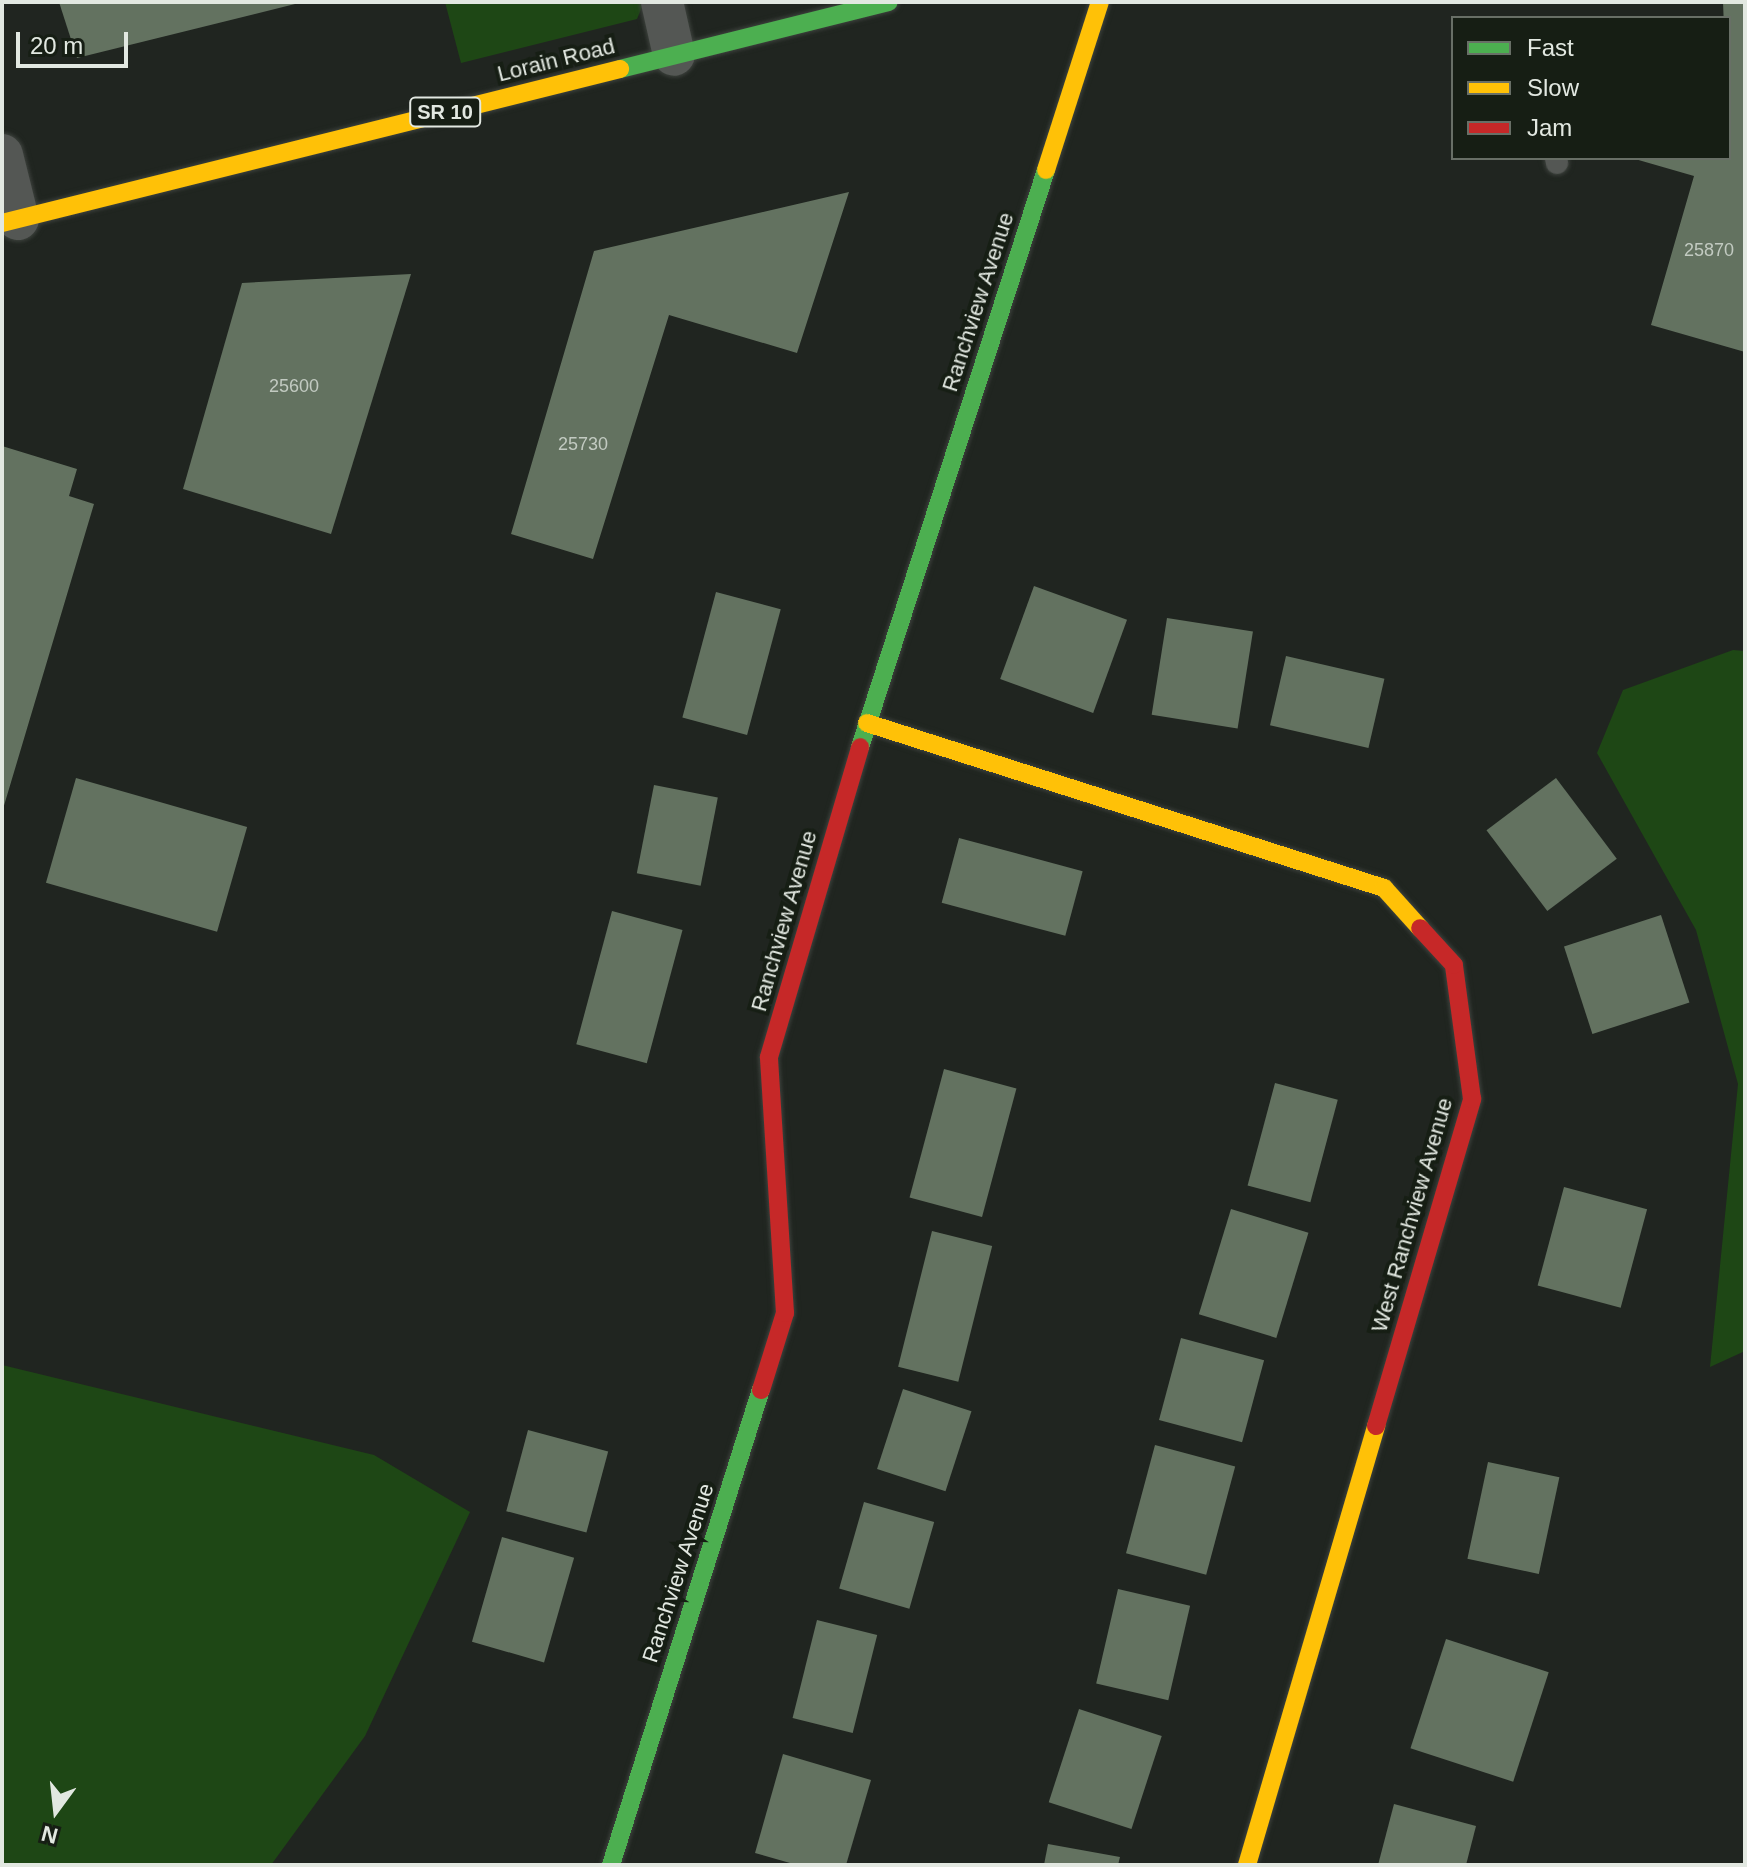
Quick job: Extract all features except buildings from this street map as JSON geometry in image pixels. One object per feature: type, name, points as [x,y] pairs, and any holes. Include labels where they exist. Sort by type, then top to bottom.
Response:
[{"type":"street","points":[[662,2],[674,55]]},
{"type":"street","name":"Lorain Road","points":[[10,221],[889,2]]},
{"type":"street","name":"Ranchview Avenue","points":[[611,1865],[785,1313],[769,1057],[867,723],[1100,2]]},
{"type":"street","points":[[2,155],[10,221]]},
{"type":"street","name":"West Ranchview Avenue","points":[[867,723],[1384,888],[1454,965],[1472,1099],[1247,1865]]},
{"type":"green space","points":[[445,2],[644,2],[637,19],[461,63]]},
{"type":"green space","points":[[1733,650],[1745,651],[1745,1351],[1710,1367],[1738,1084],[1696,930],[1597,753],[1623,690]]},
{"type":"green space","points":[[2,1365],[374,1455],[470,1512],[365,1736],[271,1865],[2,1865]]},
{"type":"traffic: fast","points":[[620,69],[889,2]]},
{"type":"traffic: fast","points":[[860,747],[1046,170]]},
{"type":"traffic: fast","points":[[611,1865],[761,1390]]},
{"type":"traffic: slow","points":[[1046,170],[1100,2]]},
{"type":"traffic: slow","points":[[2,223],[620,69]]},
{"type":"traffic: slow","points":[[867,723],[1384,888],[1420,928]]},
{"type":"traffic: slow","points":[[1247,1865],[1376,1426]]},
{"type":"traffic: jam","points":[[761,1390],[785,1313],[769,1057],[860,747]]},
{"type":"traffic: jam","points":[[1376,1426],[1472,1099],[1454,965],[1420,928]]}]
